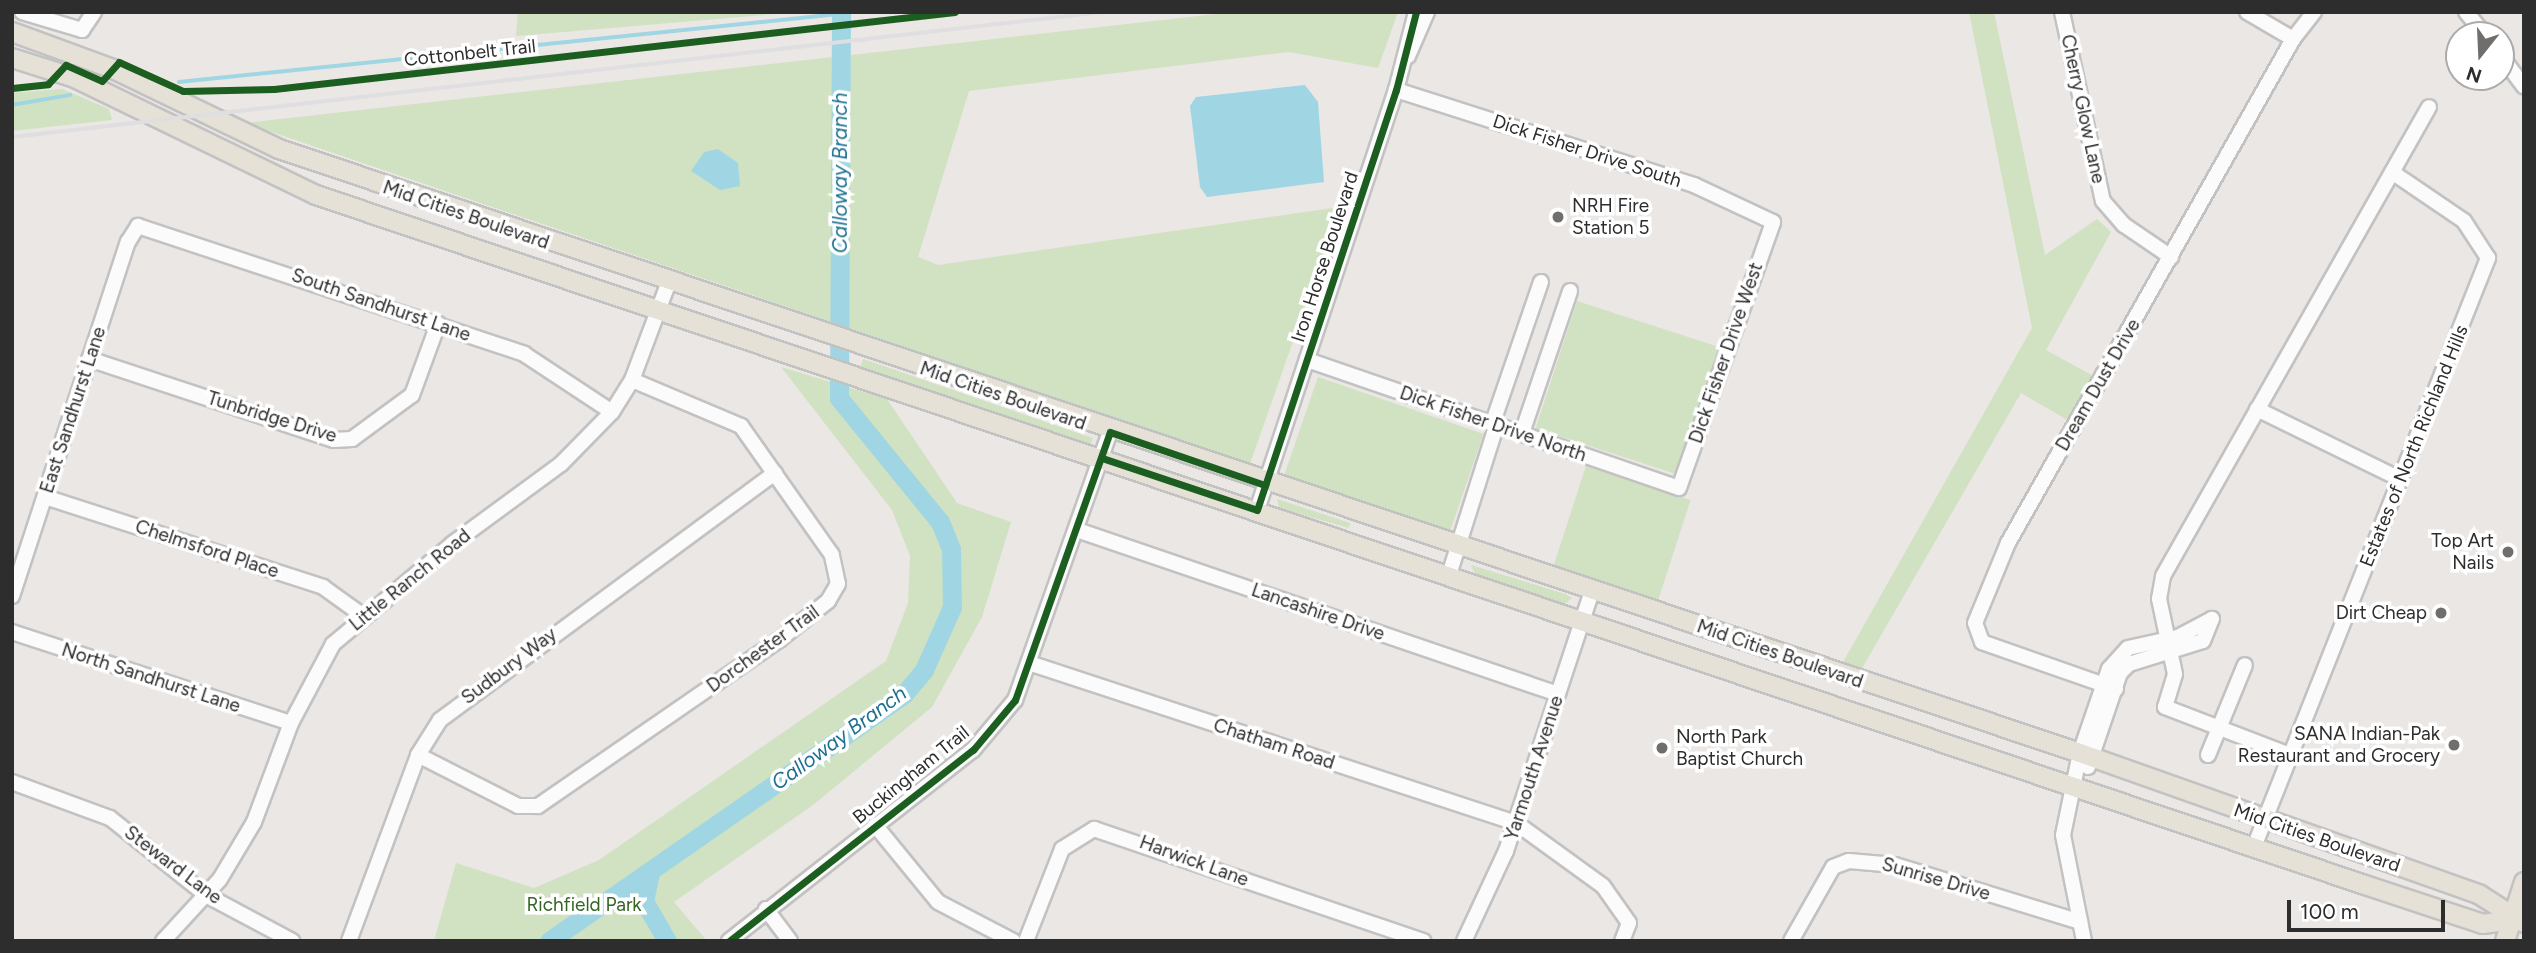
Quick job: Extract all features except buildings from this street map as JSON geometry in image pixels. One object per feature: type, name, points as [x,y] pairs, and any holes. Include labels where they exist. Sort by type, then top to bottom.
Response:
[{"type":"main road","name":"Mid Cities Boulevard","points":[[12,32],[113,69],[279,149],[668,284],[1265,485],[2087,756],[2480,895],[2518,921]]},
{"type":"main road","name":"Mid Cities Boulevard","points":[[12,58],[75,78],[316,195],[1776,683],[2483,924],[2518,921]]},
{"type":"main road","points":[[1776,683],[1784,656]]},
{"type":"main road","points":[[2505,941],[2518,921],[2524,882]]},
{"type":"street","points":[[22,12],[82,30],[93,12]]},
{"type":"street","name":"Iron Horse Boulevard","points":[[1407,57],[1416,12]]},
{"type":"street","name":"Iron Horse Boulevard","points":[[1257,510],[1407,57],[1427,12]]},
{"type":"street","name":"Cherry Glow Lane","points":[[2062,12],[2103,201],[2124,225],[2171,257]]},
{"type":"street","points":[[2248,12],[2293,39]]},
{"type":"street","name":"Dream Dust Drive","points":[[2110,687],[1982,642],[1975,623],[2008,543],[2293,39],[2314,12]]},
{"type":"street","points":[[2519,71],[2524,86]]},
{"type":"street","name":"Dick Fisher Drive South","points":[[1396,90],[1774,218]]},
{"type":"street","points":[[2290,755],[2165,707],[2175,674],[2159,599],[2163,576],[2429,107]]},
{"type":"street","name":"Estates of North Richland Hills","points":[[2254,847],[2488,258],[2464,220],[2392,172]]},
{"type":"street","name":"Dick Fisher Drive West","points":[[1679,488],[1774,218]]},
{"type":"street","name":"South Sandhurst Lane","points":[[138,226],[524,354],[612,412]]},
{"type":"street","name":"East Sandhurst Lane","points":[[12,596],[89,359],[138,226]]},
{"type":"street","points":[[1449,575],[1541,282]]},
{"type":"street","name":"Little Ranch Road","points":[[163,941],[206,895],[254,822],[291,723],[333,644],[362,615],[561,464],[612,412],[632,380],[668,284]]},
{"type":"street","points":[[1522,433],[1570,291]]},
{"type":"street","name":"Tunbridge Drive","points":[[89,359],[334,440],[352,439],[412,395],[438,324]]},
{"type":"street","name":"Dick Fisher Drive North","points":[[1307,360],[1679,488]]},
{"type":"street","name":"Dorchester Trail","points":[[418,755],[518,806],[538,806],[819,610],[838,584],[832,555],[775,473],[727,417],[632,380]]},
{"type":"street","points":[[2257,410],[2400,479]]},
{"type":"street","name":"Buckingham Trail","points":[[729,941],[766,909],[973,750],[1015,700],[1032,664],[1110,432]]},
{"type":"street","name":"Sudbury Way","points":[[349,941],[418,755],[429,733],[462,699],[775,473]]},
{"type":"street","name":"Chelmsford Place","points":[[44,497],[323,587],[362,615]]},
{"type":"street","name":"Lancashire Drive","points":[[1077,530],[1558,694]]},
{"type":"street","name":"Yarmouth Avenue","points":[[1464,941],[1516,822],[1592,591]]},
{"type":"street","name":"North Sandhurst Lane","points":[[12,632],[291,723]]},
{"type":"street","points":[[2084,941],[2063,835],[2074,784],[2087,756],[2110,687],[2129,664],[2171,646]]},
{"type":"street","name":"Chatham Road","points":[[1032,664],[1516,822],[1603,886],[1629,923],[1622,941]]},
{"type":"street","points":[[2208,755],[2245,665]]},
{"type":"street","name":"Steward Lane","points":[[12,782],[110,818],[206,895],[292,941]]},
{"type":"street","points":[[875,825],[939,902],[1013,941]]},
{"type":"street","name":"Harwick Lane","points":[[1026,941],[1062,849],[1094,830],[1423,941]]},
{"type":"street","name":"Sunrise Drive","points":[[1791,941],[1833,867],[1849,861],[1895,865],[2080,922]]},
{"type":"street","points":[[766,909],[790,941]]},
{"type":"green space","points":[[518,12],[798,12],[516,36]]},
{"type":"green space","points":[[1234,12],[1398,12],[1378,68],[1289,52],[969,91],[918,257],[938,265],[1340,207],[1250,464],[245,123]]},
{"type":"green space","points":[[1969,12],[1994,12],[2045,255],[2097,219],[2111,232],[2046,350],[2095,377],[2071,422],[2021,393],[1861,670],[1842,664],[2032,328]]},
{"type":"green space","points":[[62,89],[109,109],[112,120],[12,131],[12,93]]},
{"type":"green space","points":[[1577,301],[1720,347],[1678,475],[1536,428]]},
{"type":"green space","points":[[863,359],[1093,438],[1090,446],[860,367]]},
{"type":"green space","name":"Richfield Park","points":[[781,367],[887,399],[957,503],[1011,522],[982,617],[932,707],[813,805],[674,902],[707,941],[434,941],[456,863],[534,888],[599,860],[886,661],[908,603],[910,556],[892,510]]},
{"type":"green space","points":[[1318,377],[1483,434],[1449,534],[1283,477]]},
{"type":"green space","points":[[1586,466],[1691,500],[1658,602],[1553,568]]},
{"type":"green space","points":[[1277,499],[1350,523],[1349,528],[1279,508]]},
{"type":"green space","points":[[1471,565],[1572,598],[1565,604],[1475,574]]},
{"type":"water","points":[[1305,85],[1318,102],[1324,182],[1207,197],[1200,187],[1190,106],[1196,97]]},
{"type":"water","points":[[718,149],[738,163],[740,186],[720,190],[691,171],[704,152]]},
{"type":"waterway","name":"Calloway Branch","points":[[549,941],[904,694],[924,670],[952,607],[951,549],[940,522],[839,398],[841,12]]},
{"type":"waterway","points":[[179,82],[839,14]]},
{"type":"waterway","points":[[12,105],[70,95]]},
{"type":"waterway","name":"Calloway Branch","points":[[650,873],[644,901],[667,941]]},
{"type":"railway","points":[[12,137],[1103,12]]},
{"type":"cycle path","name":"Cottonbelt Trail","points":[[12,88],[48,84],[66,65],[102,81],[119,62],[183,91],[274,89],[955,12]]},
{"type":"cycle path","points":[[1102,458],[1257,510],[1396,90],[1416,12]]},
{"type":"cycle path","points":[[729,941],[973,750],[1015,700],[1110,432],[1265,485]]},
{"type":"place","name":"NRH Fire Station 5","points":[[1558,217]]},
{"type":"place","name":"Top Art Nails","points":[[2508,552]]},
{"type":"place","name":"Dirt Cheap","points":[[2441,613]]},
{"type":"place","name":"SANA Indian-Pak Restaurant and Grocery","points":[[2454,745]]},
{"type":"place","name":"North Park Baptist Church","points":[[1662,748]]}]
